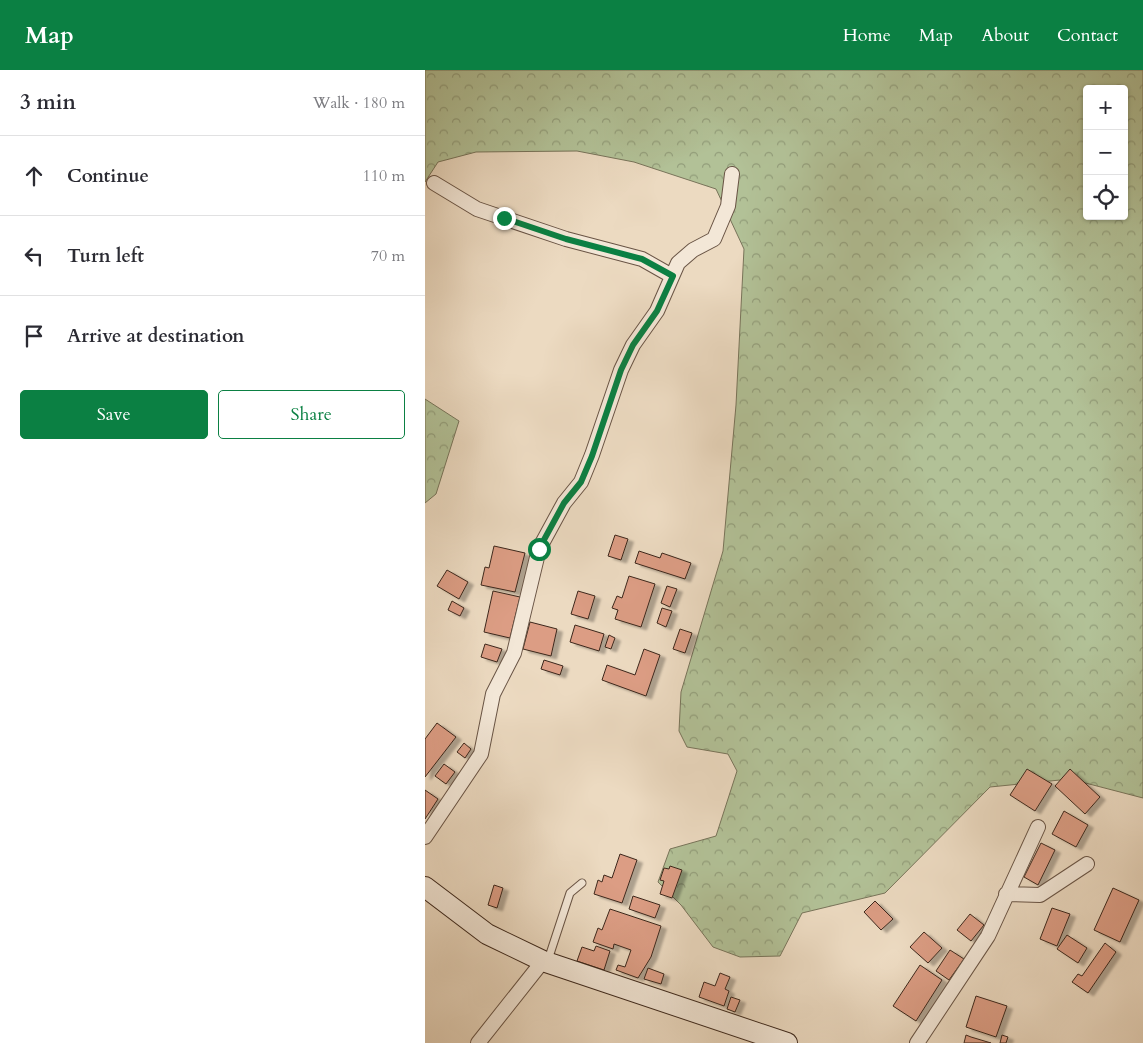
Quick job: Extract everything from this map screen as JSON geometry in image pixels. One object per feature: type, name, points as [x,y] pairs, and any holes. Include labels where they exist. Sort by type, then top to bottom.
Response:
[{"type":"street","points":[[425,838],[481,754],[493,694],[514,653],[539,549],[564,503],[581,482],[592,456],[621,370],[633,345],[657,311],[678,263],[693,250],[714,239],[728,206],[732,174]]},
{"type":"street","points":[[434,183],[477,209],[566,239],[642,259],[673,276]]},
{"type":"street","points":[[917,1043],[988,936],[1038,827]]},
{"type":"street","points":[[1006,894],[1040,895],[1087,864]]},
{"type":"street","points":[[425,887],[487,934],[545,962],[787,1043]]},
{"type":"street","points":[[478,1043],[545,962]]},
{"type":"lane","points":[[545,962],[570,893],[582,883]]},
{"type":"green space","points":[[425,70],[1143,70],[1143,798],[1070,779],[990,787],[885,893],[802,913],[780,956],[740,957],[713,947],[681,905],[658,882],[670,849],[716,836],[737,771],[728,754],[687,747],[679,731],[681,692],[723,551],[736,405],[744,249],[716,189],[634,162],[577,151],[476,152],[438,162],[425,182]]},
{"type":"green space","points":[[425,399],[459,421],[436,494],[425,503]]},
{"type":"building","points":[[615,535],[628,539],[621,560],[608,556]]},
{"type":"building","points":[[494,546],[525,553],[515,592],[481,585],[485,567],[489,568]]},
{"type":"building","points":[[639,551],[660,558],[662,553],[691,563],[685,579],[635,563]]},
{"type":"building","points":[[447,570],[468,582],[459,599],[437,586]]},
{"type":"building","points":[[629,576],[655,584],[641,627],[615,619],[618,610],[612,608],[617,596],[622,598]]},
{"type":"building","points":[[667,586],[677,589],[670,607],[661,603]]},
{"type":"building","points":[[493,591],[520,597],[510,638],[484,632]]},
{"type":"building","points":[[578,591],[595,596],[588,619],[571,614]]},
{"type":"building","points":[[452,601],[464,608],[460,616],[448,610]]},
{"type":"building","points":[[662,608],[672,611],[666,627],[657,623]]},
{"type":"building","points":[[530,622],[557,629],[551,656],[523,649]]},
{"type":"building","points":[[575,625],[604,634],[599,651],[570,642]]},
{"type":"building","points":[[680,629],[692,633],[685,653],[673,649]]},
{"type":"building","points":[[609,635],[615,638],[611,649],[605,647]]},
{"type":"building","points":[[485,644],[502,649],[497,662],[481,657]]},
{"type":"building","points":[[644,649],[660,655],[646,696],[602,680],[607,665],[635,675]]},
{"type":"building","points":[[544,660],[563,666],[560,675],[541,669]]},
{"type":"building","points":[[437,723],[456,737],[425,777],[425,739]]},
{"type":"building","points":[[464,743],[471,749],[465,758],[457,752]]},
{"type":"building","points":[[444,764],[455,772],[446,784],[435,776]]},
{"type":"building","points":[[1027,769],[1052,784],[1035,811],[1010,795]]},
{"type":"building","points":[[1070,769],[1100,797],[1085,814],[1055,786]]},
{"type":"building","points":[[425,790],[438,799],[425,819]]},
{"type":"building","points":[[1064,811],[1088,825],[1076,847],[1052,834]]},
{"type":"building","points":[[1041,843],[1055,850],[1038,885],[1024,877]]},
{"type":"building","points":[[620,854],[637,860],[622,903],[594,894],[598,880],[602,882],[604,875],[612,878]]},
{"type":"building","points":[[670,866],[682,870],[672,898],[660,894],[664,881],[660,880],[664,868],[669,869]]},
{"type":"building","points":[[494,885],[503,888],[497,908],[488,905]]},
{"type":"building","points":[[1113,888],[1139,900],[1120,942],[1094,930]]},
{"type":"building","points":[[633,896],[660,905],[655,918],[629,909]]},
{"type":"building","points":[[875,901],[893,919],[881,930],[864,912]]},
{"type":"building","points":[[1052,908],[1070,914],[1057,946],[1040,939]]},
{"type":"building","points":[[610,909],[661,926],[651,957],[638,978],[616,970],[618,965],[625,967],[631,950],[614,944],[613,949],[593,942],[598,928],[602,930]]},
{"type":"building","points":[[970,914],[984,925],[971,941],[957,930]]},
{"type":"building","points":[[924,932],[942,948],[928,963],[910,947]]},
{"type":"building","points":[[1067,935],[1087,948],[1078,963],[1057,949]]},
{"type":"building","points":[[1105,943],[1116,952],[1088,993],[1072,982],[1078,974],[1082,976]]},
{"type":"building","points":[[596,946],[610,951],[604,970],[577,961],[582,947],[594,951]]},
{"type":"building","points":[[950,950],[964,959],[949,980],[936,971]]},
{"type":"building","points":[[920,965],[942,980],[916,1021],[893,1006]]},
{"type":"building","points":[[648,968],[664,974],[661,984],[644,979]]},
{"type":"building","points":[[720,973],[730,977],[725,989],[729,991],[724,1006],[699,997],[704,982],[715,986]]},
{"type":"building","points":[[976,996],[1007,1006],[996,1037],[966,1027]]},
{"type":"building","points":[[731,997],[740,1000],[735,1012],[727,1009]]},
{"type":"building","points":[[966,1035],[971,1037],[991,1043],[964,1043]]},
{"type":"building","points":[[1002,1035],[1008,1037],[1006,1043],[1000,1043]]},
{"type":"route","points":[[504,218],[566,239],[642,259],[673,276],[657,311],[633,345],[621,370],[592,456],[581,482],[564,503],[539,549]]}]
